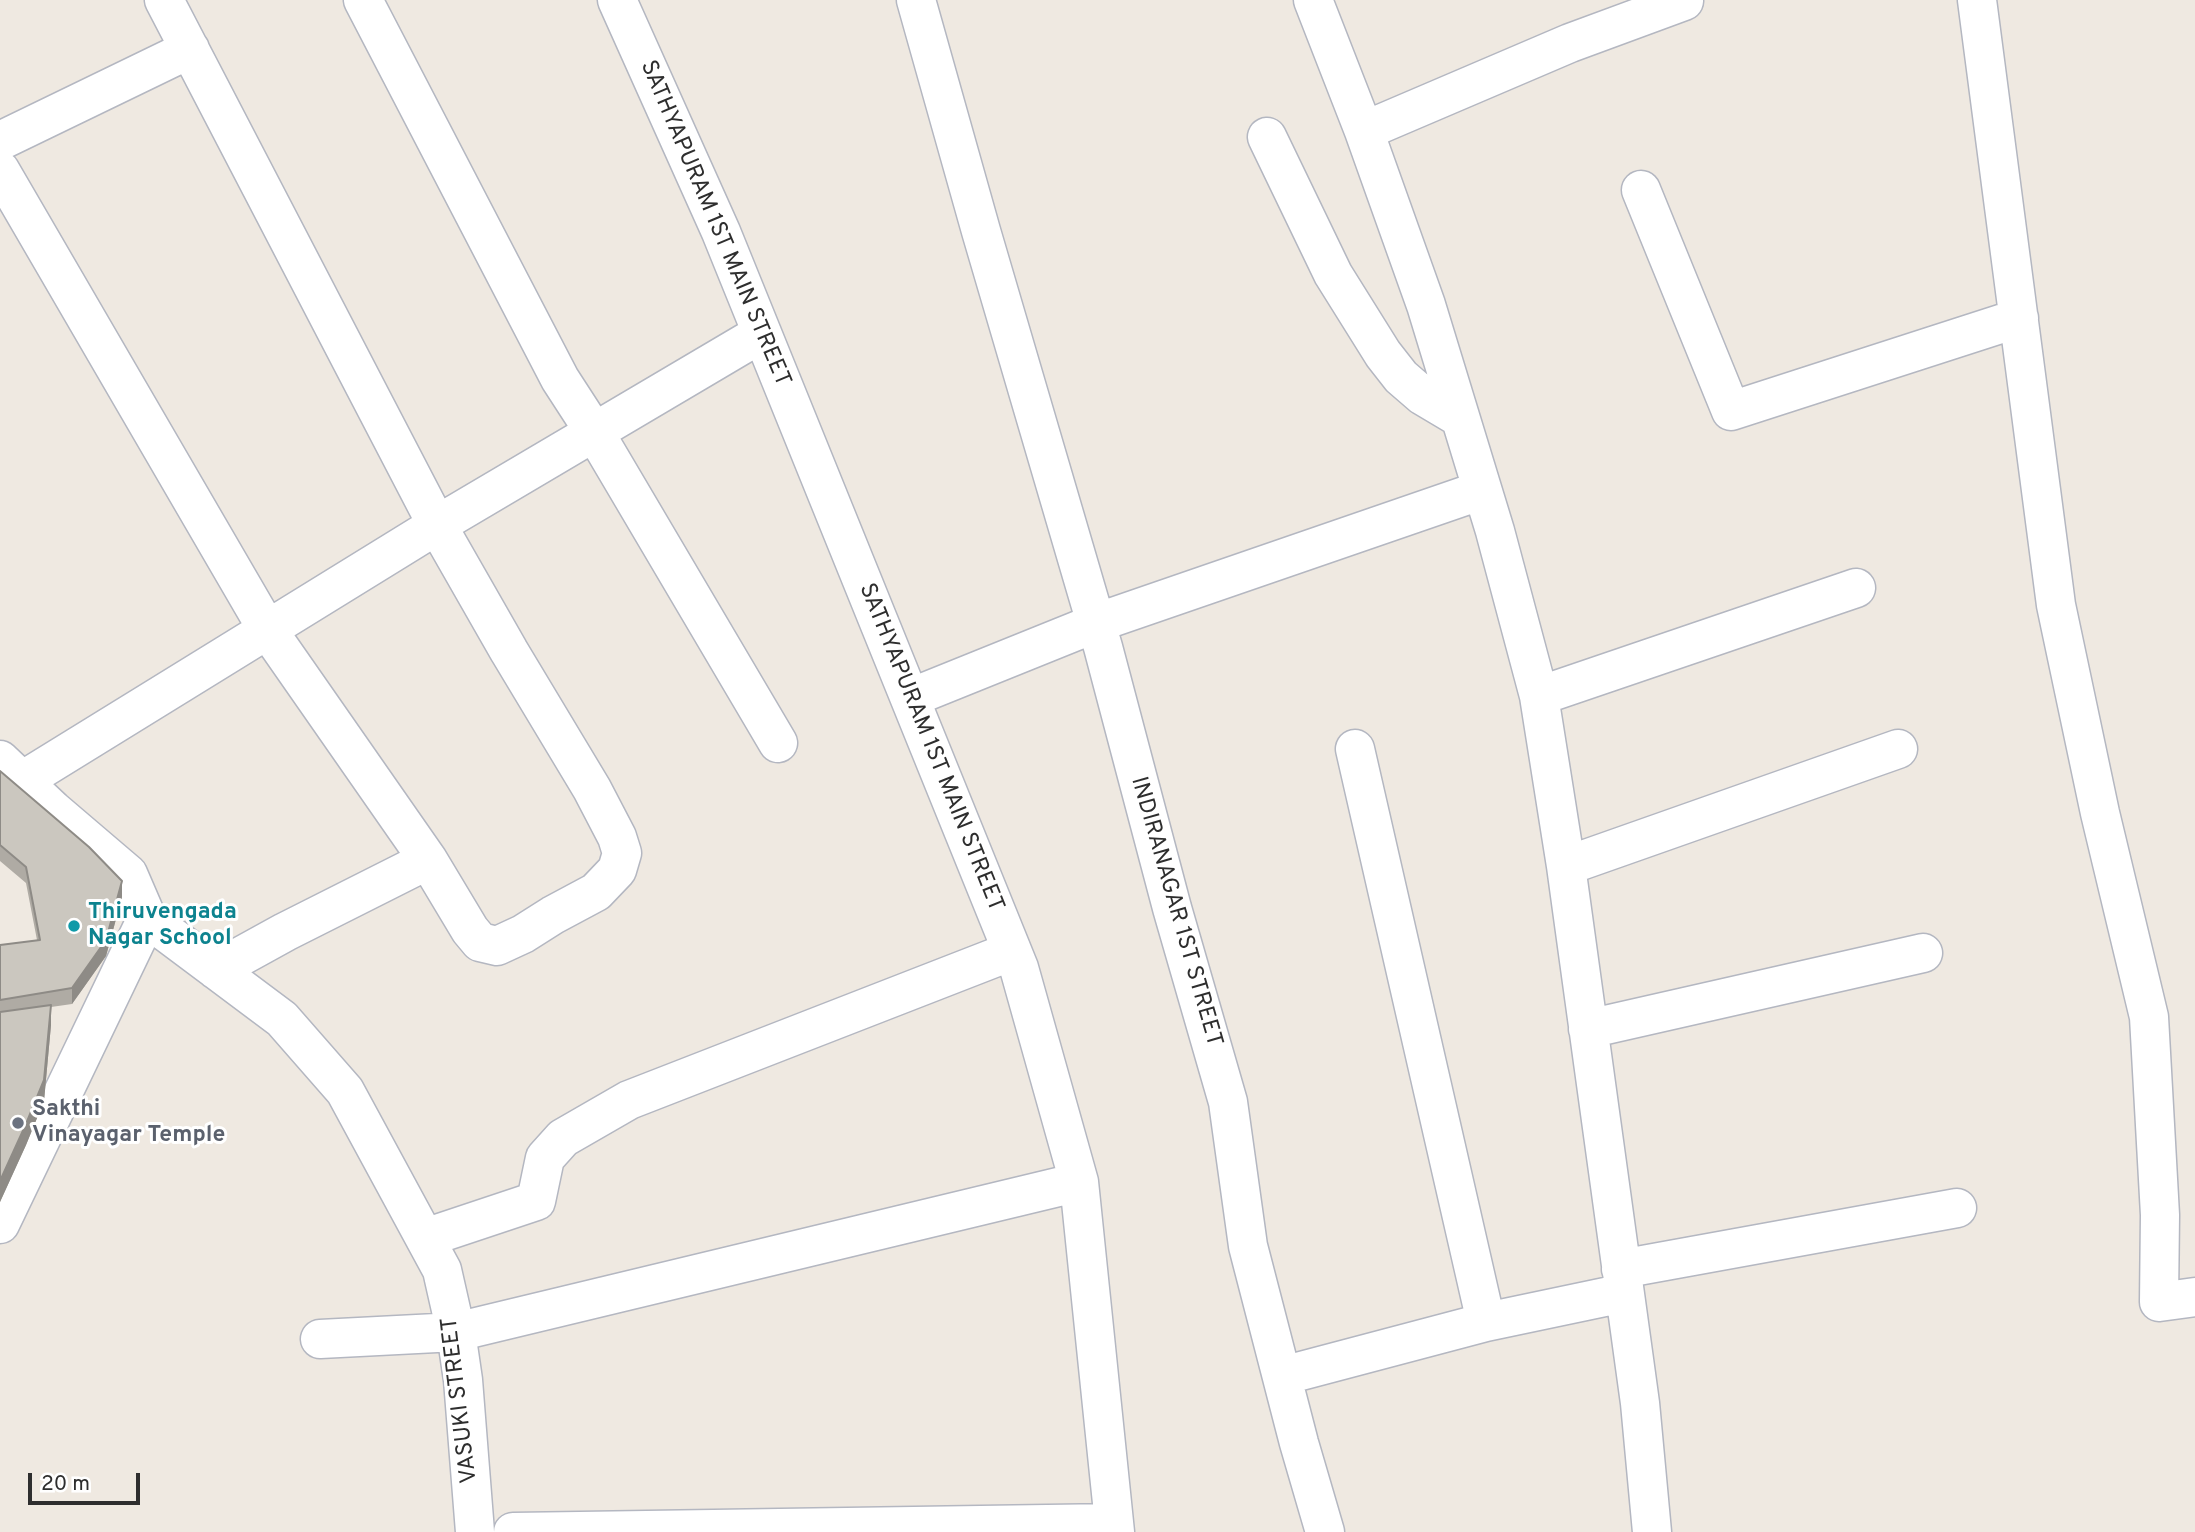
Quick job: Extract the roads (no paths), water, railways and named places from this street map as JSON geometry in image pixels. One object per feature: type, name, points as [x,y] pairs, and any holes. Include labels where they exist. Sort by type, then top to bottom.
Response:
[{"type":"street","points":[[0,170],[267,629],[428,860],[470,930],[480,942],[497,946],[596,892],[617,870],[622,853],[617,837],[592,789],[437,525],[164,0]]},
{"type":"street","points":[[363,0],[560,379],[595,433],[778,743]]},
{"type":"street","name":"SATHYAPURAM 1ST MAIN STREET","points":[[617,0],[721,232],[1019,968],[1079,1182],[1115,1528]]},
{"type":"street","name":"INDIRANAGAR 1ST STREET","points":[[916,0],[1096,623],[1172,908],[1228,1102],[1248,1245],[1325,1532]]},
{"type":"street","points":[[1313,0],[1364,131],[1426,305],[1482,490],[1539,696],[1566,866],[1640,1403],[1652,1532]]},
{"type":"street","points":[[1977,0],[2056,605],[2149,1017],[2160,1215],[2159,1302],[2195,1297]]},
{"type":"street","points":[[1364,131],[1570,43],[1684,1]]},
{"type":"street","points":[[0,141],[190,49]]},
{"type":"street","points":[[1267,136],[1333,274],[1383,354],[1408,384],[1460,418]]},
{"type":"street","points":[[1641,190],[1731,411],[2019,318]]},
{"type":"street","points":[[0,1224],[147,918],[128,874],[11,770],[267,629],[762,333]]},
{"type":"street","points":[[910,698],[1096,623],[1482,490]]},
{"type":"street","points":[[1539,696],[1856,589]]},
{"type":"street","points":[[1355,749],[1486,1322]]},
{"type":"street","points":[[1566,866],[1898,749]]},
{"type":"street","points":[[216,970],[428,860]]},
{"type":"street","name":"VASUKI STREET","points":[[147,918],[282,1018],[345,1091],[433,1254],[456,1332],[464,1380],[475,1532]]},
{"type":"street","points":[[433,1254],[536,1201],[545,1158],[563,1138],[629,1100],[1012,951]]},
{"type":"street","points":[[1588,1029],[1923,953]]},
{"type":"street","points":[[320,1339],[456,1332],[1079,1182]]},
{"type":"street","points":[[1282,1376],[1486,1322],[1623,1281],[1957,1208]]},
{"type":"street","points":[[513,1532],[1115,1528]]},
{"type":"place","name":"Thiruvengada Nagar School","points":[[74,926]]},
{"type":"place","name":"Sakthi Vinayagar Temple","points":[[18,1123]]}]
